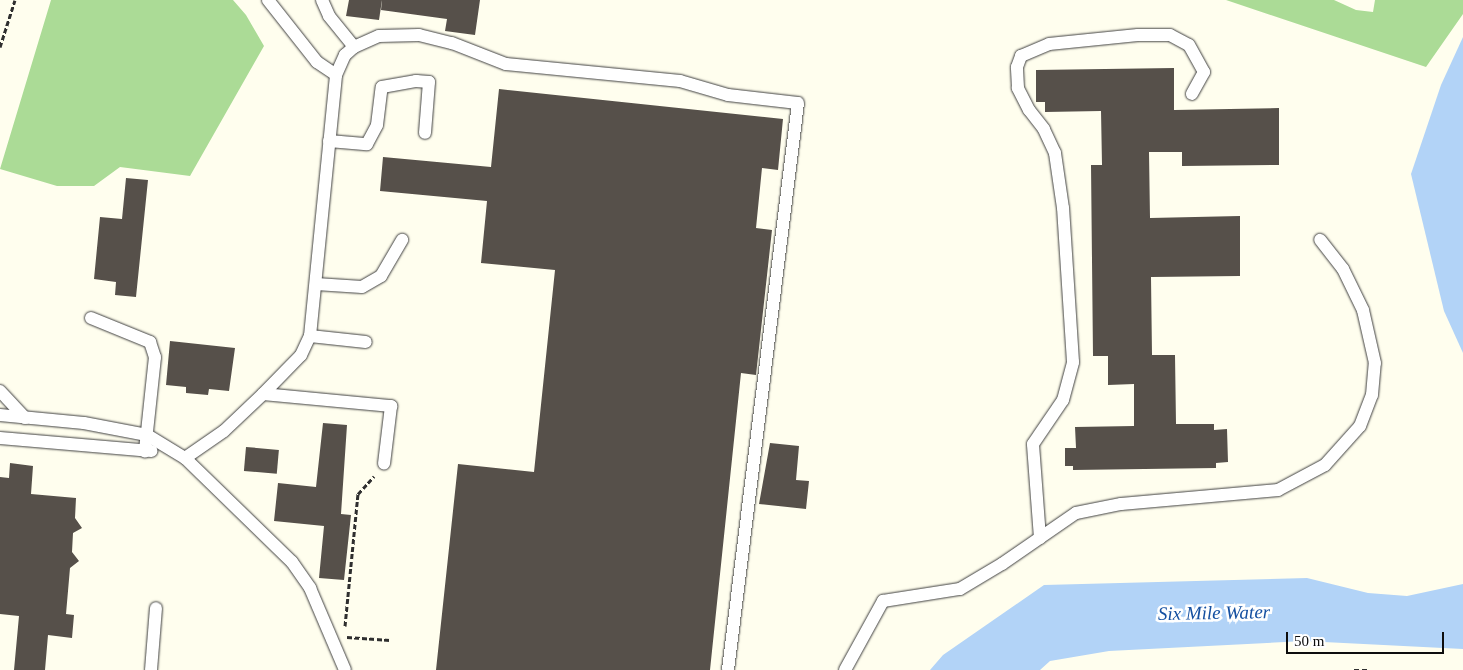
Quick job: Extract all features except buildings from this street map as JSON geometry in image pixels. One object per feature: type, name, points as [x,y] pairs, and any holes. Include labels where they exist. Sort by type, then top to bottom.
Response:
[{"type":"lane","points":[[268,0],[317,62],[336,75]]},
{"type":"lane","points":[[322,0],[329,16],[354,47]]},
{"type":"lane","points":[[185,458],[224,431],[263,394],[301,356],[310,336],[336,75],[345,55],[354,47],[379,36],[419,35],[452,43],[506,64],[680,81],[728,95],[798,103],[728,670]]},
{"type":"lane","points":[[1040,538],[1033,444],[1063,400],[1073,362],[1063,208],[1055,153],[1018,88],[1017,67],[1021,56],[1049,44],[1138,35],[1170,35],[1189,45],[1204,72],[1192,94]]},
{"type":"lane","points":[[329,141],[367,144],[377,125],[382,87],[416,81],[429,82],[425,133]]},
{"type":"lane","points":[[316,284],[362,287],[381,276],[402,240]]},
{"type":"lane","points":[[844,670],[883,601],[960,589],[1076,513],[1121,504],[1278,490],[1325,465],[1343,447],[1363,418],[1372,395],[1375,363],[1363,310],[1343,269],[1320,240]]},
{"type":"lane","points":[[91,318],[150,342],[155,357],[145,451]]},
{"type":"lane","points":[[310,336],[366,342]]},
{"type":"lane","points":[[0,391],[25,418]]},
{"type":"lane","points":[[263,394],[391,406],[384,464]]},
{"type":"lane","points":[[0,415],[84,423],[147,435],[171,452],[185,458],[275,542],[292,562],[310,588],[345,670]]},
{"type":"lane","points":[[0,438],[171,452]]},
{"type":"lane","points":[[150,670],[156,608]]},
{"type":"path","points":[[0,47],[15,0]]},
{"type":"path","points":[[336,650],[344,637],[358,494],[384,464]]},
{"type":"path","points":[[344,637],[390,640]]},
{"type":"path","points":[[1354,670],[1368,670]]},
{"type":"green space","points":[[51,0],[233,0],[246,15],[264,46],[190,176],[120,167],[94,186],[57,186],[0,169]]},
{"type":"green space","points":[[1226,0],[1334,0],[1356,10],[1373,12],[1375,0],[1463,0],[1463,14],[1426,67]]},
{"type":"water","points":[[1463,37],[1463,353],[1444,311],[1411,174],[1441,85]]},
{"type":"water","name":"Six Mile Water","points":[[1307,578],[1368,593],[1407,596],[1463,584],[1463,649],[1304,641],[1109,651],[1050,661],[1040,670],[930,670],[943,655],[1044,585]]}]
